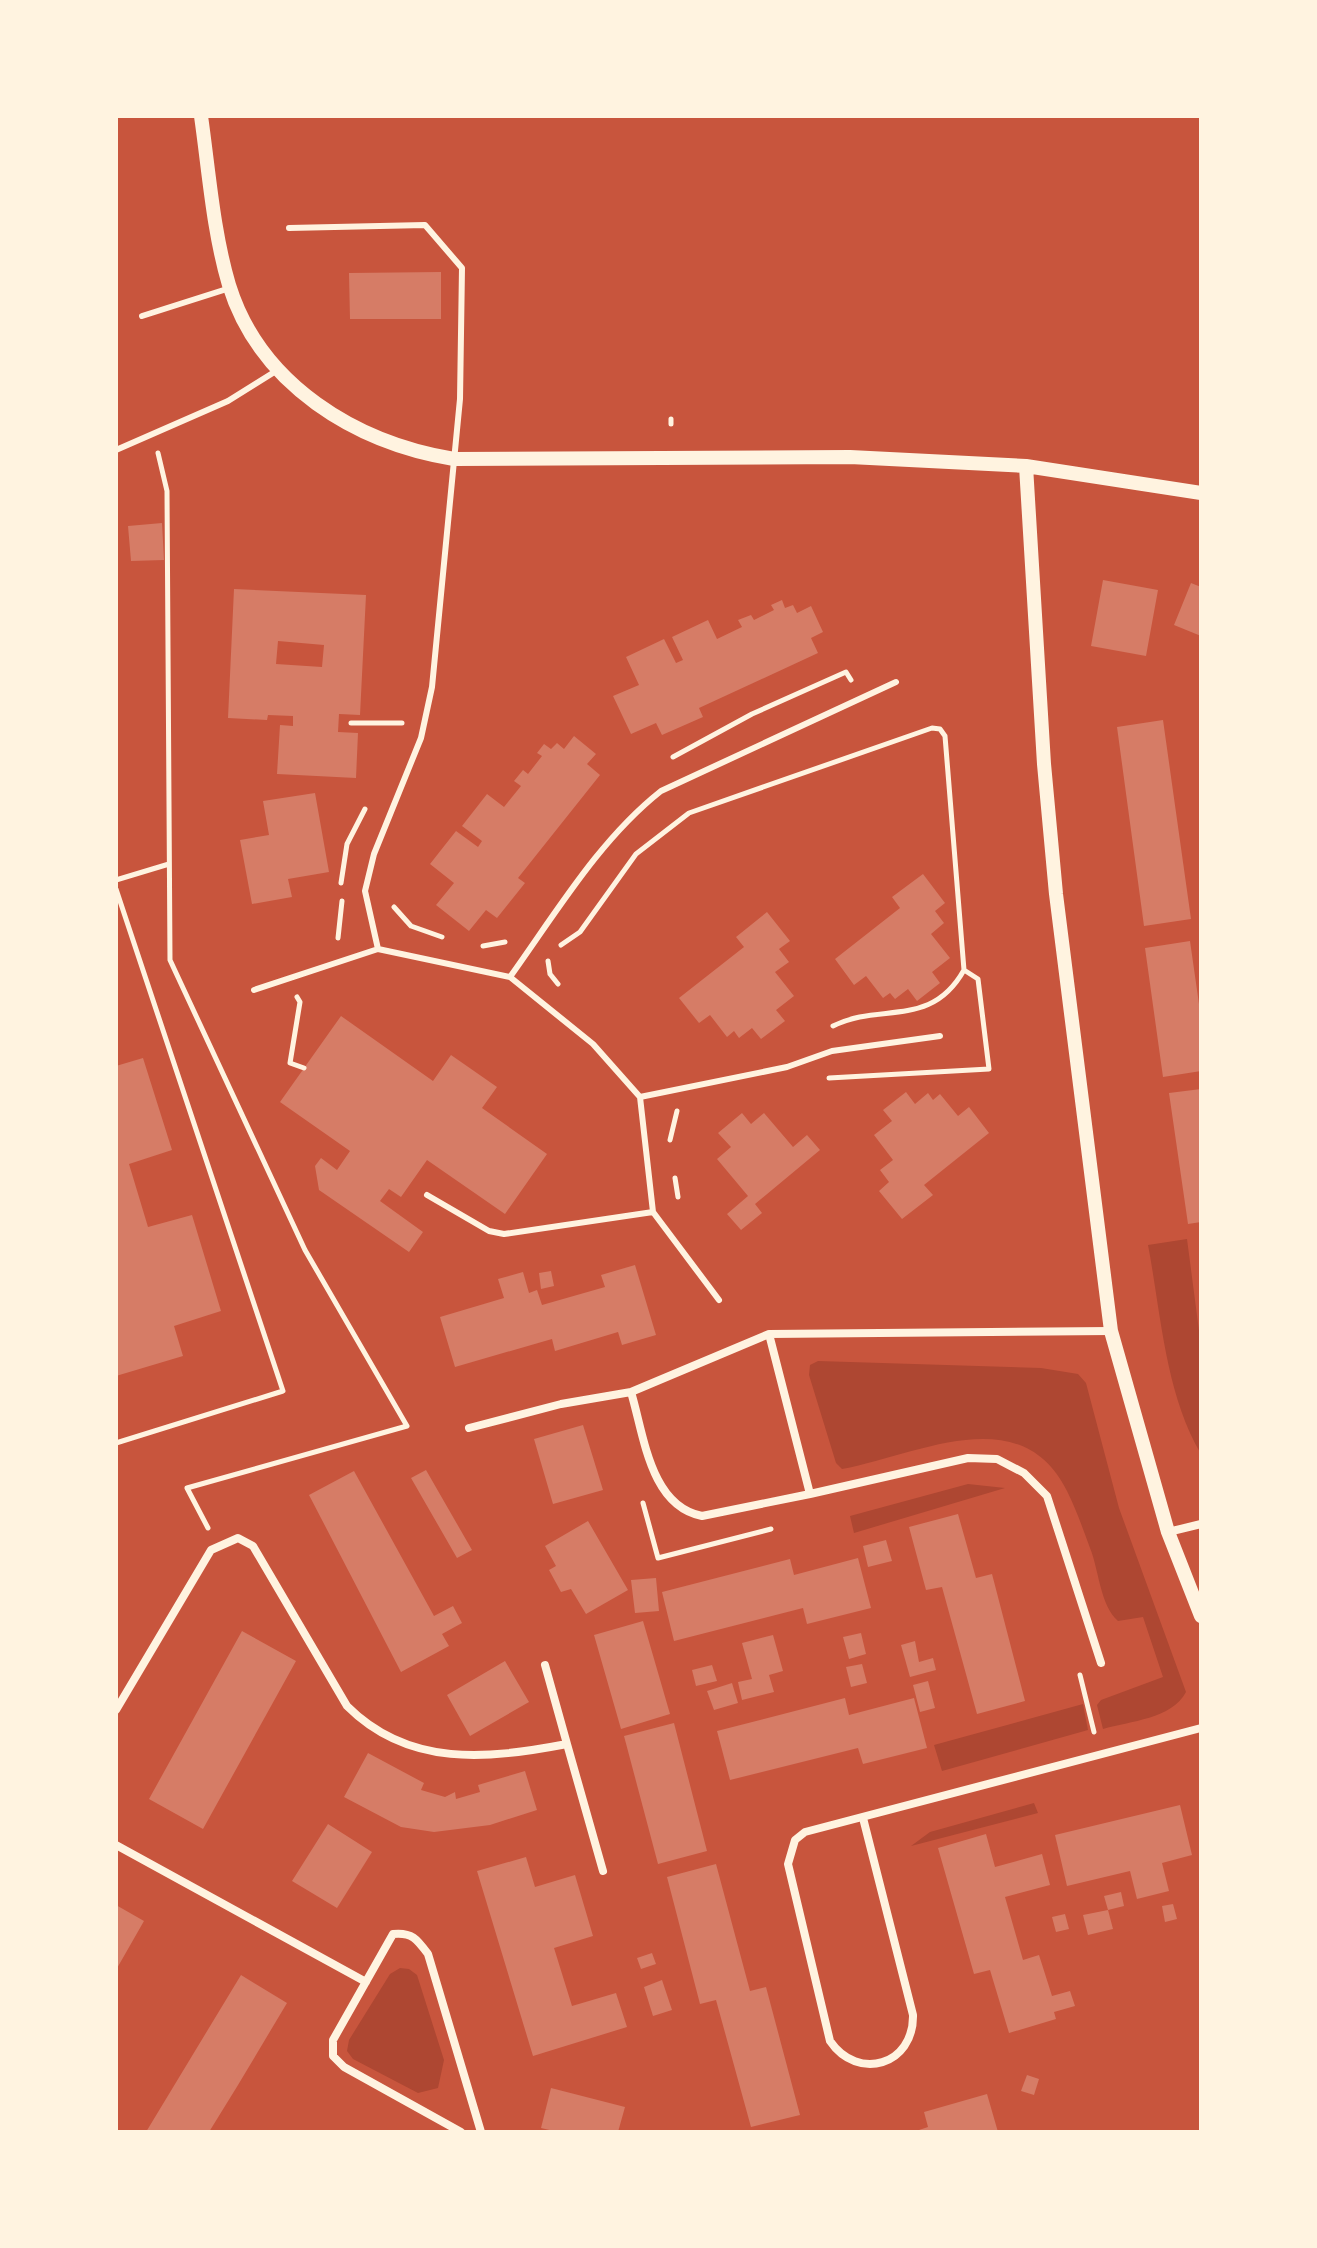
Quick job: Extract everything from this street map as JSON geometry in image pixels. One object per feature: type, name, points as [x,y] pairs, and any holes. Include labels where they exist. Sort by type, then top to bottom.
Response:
[{"type":"street","points":[[201,116],[219,244],[230,288],[253,335],[276,371],[314,402],[365,434],[395,447],[454,459],[850,457],[1026,466],[1201,493]]},
{"type":"street","points":[[1026,466],[1044,764],[1056,894],[1111,1331],[1168,1532],[1201,1616]]},
{"type":"street","points":[[469,1428],[561,1404],[631,1392],[769,1334],[1111,1331]]},
{"type":"street","points":[[769,1334],[810,1494]]},
{"type":"street","points":[[631,1392],[660,1487],[687,1513],[702,1516],[968,1458],[997,1459],[1024,1473],[1047,1496],[1101,1663]]},
{"type":"street","points":[[1168,1532],[1201,1524]]},
{"type":"street","points":[[116,1710],[211,1550],[238,1538],[253,1546],[337,1690],[362,1721],[434,1752],[471,1758],[502,1756],[567,1744]]},
{"type":"street","points":[[545,1665],[603,1871]]},
{"type":"street","points":[[863,1818],[913,2015],[913,2030],[906,2047],[895,2058],[865,2065],[851,2062],[830,2041],[788,1864],[795,1840],[805,1832],[1201,1728]]},
{"type":"street","points":[[116,1845],[366,1982]]},
{"type":"street","points":[[461,2132],[344,2067],[333,2056],[333,2040],[393,1934],[407,1933],[419,1939],[428,1954],[481,2132]]},
{"type":"lane","points":[[289,228],[425,225],[462,268],[460,399],[432,687],[421,738],[374,854],[365,891],[378,949]]},
{"type":"lane","points":[[142,316],[230,288]]},
{"type":"lane","points":[[116,450],[154,436],[246,392],[276,371]]},
{"type":"lane","points":[[510,977],[571,890],[629,820],[661,791],[896,682]]},
{"type":"lane","points":[[254,990],[378,949],[510,977],[593,1044],[640,1097],[653,1212],[719,1300]]},
{"type":"lane","points":[[640,1097],[787,1067],[832,1051],[940,1036]]},
{"type":"lane","points":[[427,1195],[489,1231],[504,1234],[653,1212]]},
{"type":"path","points":[[154,436],[167,491],[170,960],[305,1250],[407,1426],[187,1488],[218,1546]]},
{"type":"path","points":[[398,737],[406,713]]},
{"type":"path","points":[[351,723],[403,723]]},
{"type":"path","points":[[560,986],[550,974],[548,961],[552,950],[580,932],[636,854],[689,813],[932,728],[940,729],[945,736],[964,970],[954,988],[934,1003],[902,1014],[842,1021],[824,1030]]},
{"type":"path","points":[[324,943],[337,940],[341,928],[345,855],[372,797]]},
{"type":"path","points":[[116,880],[169,864]]},
{"type":"path","points":[[116,889],[283,1391],[116,1443]]},
{"type":"path","points":[[391,901],[411,926],[456,940]]},
{"type":"path","points":[[470,943],[528,951]]},
{"type":"path","points":[[813,1080],[989,1069],[978,979],[964,970]]},
{"type":"path","points":[[286,980],[300,1002],[290,1063],[304,1068]]},
{"type":"path","points":[[671,1153],[673,1118],[687,1103]]},
{"type":"path","points":[[674,1168],[678,1197]]},
{"type":"path","points":[[639,1490],[658,1558],[775,1528]]},
{"type":"path","points":[[1078,1667],[1099,1754]]},
{"type":"shaded area","points":[[1187,1239],[1201,1346],[1201,1454],[1179,1405],[1172,1379],[1148,1245]]},
{"type":"shaded area","points":[[818,1361],[1041,1368],[1078,1374],[1086,1383],[1119,1508],[1186,1692],[1180,1701],[1149,1718],[1103,1729],[1097,1705],[1101,1700],[1163,1677],[1143,1617],[1118,1621],[1107,1606],[1073,1505],[1047,1463],[1023,1446],[995,1439],[934,1445],[842,1469],[836,1463],[809,1375],[810,1365]]},
{"type":"shaded area","points":[[968,1484],[1005,1488],[854,1533],[850,1516]]},
{"type":"shaded area","points":[[1083,1704],[1088,1730],[942,1771],[934,1745]]},
{"type":"shaded area","points":[[1034,1803],[1038,1813],[911,1846],[930,1832]]},
{"type":"shaded area","points":[[400,1968],[409,1969],[417,1975],[444,2060],[438,2088],[418,2093],[353,2059],[347,2051],[349,2040],[390,1974]]},
{"type":"building","points":[[441,272],[441,319],[350,319],[349,273]]},
{"type":"building","points":[[162,523],[164,560],[131,561],[128,526]]},
{"type":"building","points":[[1103,580],[1158,590],[1146,656],[1091,646]]},
{"type":"building","points":[[1191,583],[1201,587],[1201,636],[1174,625]]},
{"type":"building","points":[[234,589],[366,595],[360,715],[339,714],[338,732],[358,733],[356,778],[277,774],[280,725],[293,726],[293,716],[268,715],[267,720],[228,718]],"holes":[[[278,641],[324,645],[322,667],[276,664]]]},
{"type":"building","points":[[782,600],[785,608],[793,605],[797,613],[811,606],[823,632],[811,638],[818,653],[699,708],[703,717],[662,735],[656,723],[631,734],[613,696],[639,685],[626,657],[664,639],[676,663],[683,660],[672,637],[708,620],[717,639],[742,627],[738,620],[751,615],[754,620],[774,610],[771,605]]},
{"type":"building","points":[[1163,720],[1191,919],[1144,926],[1117,727]]},
{"type":"building","points":[[574,736],[596,754],[587,764],[600,775],[518,878],[525,883],[497,918],[486,910],[469,931],[436,905],[454,883],[430,864],[456,831],[478,847],[482,841],[462,826],[487,794],[504,807],[521,786],[514,781],[523,770],[528,774],[542,756],[537,753],[544,744],[551,749],[557,743],[564,749]]},
{"type":"building","points":[[315,793],[329,872],[288,879],[292,897],[252,904],[240,840],[269,835],[263,801]]},
{"type":"building","points":[[923,874],[945,903],[935,911],[944,923],[931,934],[950,958],[932,972],[940,983],[917,1001],[908,989],[895,999],[890,993],[883,998],[866,976],[854,985],[835,959],[900,908],[892,897]]},
{"type":"building","points":[[767,912],[790,941],[779,949],[789,962],[775,972],[794,996],[776,1010],[785,1021],[761,1039],[752,1028],[739,1038],[734,1031],[727,1037],[710,1015],[699,1023],[679,998],[744,947],[736,937]]},
{"type":"building","points":[[1190,941],[1201,1018],[1201,1071],[1163,1077],[1145,948]]},
{"type":"building","points":[[341,1016],[433,1081],[451,1055],[497,1087],[482,1108],[547,1154],[505,1214],[427,1160],[401,1197],[389,1189],[380,1201],[423,1232],[409,1252],[319,1190],[315,1166],[321,1158],[337,1170],[350,1151],[280,1102]]},
{"type":"building","points":[[143,1058],[172,1150],[129,1164],[148,1227],[192,1215],[221,1311],[174,1326],[183,1356],[116,1376],[116,1066]]},
{"type":"building","points":[[1201,1089],[1201,1222],[1188,1224],[1169,1093]]},
{"type":"building","points":[[906,1092],[915,1104],[928,1093],[933,1100],[940,1094],[958,1116],[969,1107],[989,1133],[924,1185],[933,1195],[902,1219],[879,1191],[889,1182],[880,1170],[893,1160],[874,1135],[892,1121],[883,1110]]},
{"type":"building","points":[[742,1113],[751,1124],[764,1113],[793,1147],[807,1135],[820,1150],[755,1204],[762,1213],[741,1230],[727,1214],[748,1196],[717,1159],[731,1147],[718,1133]]},
{"type":"building","points":[[635,1265],[656,1335],[622,1345],[618,1332],[555,1351],[552,1339],[455,1367],[440,1317],[504,1298],[498,1279],[523,1272],[529,1293],[537,1290],[542,1305],[605,1287],[601,1275]]},
{"type":"building","points":[[551,1271],[554,1286],[541,1289],[539,1273]]},
{"type":"building","points":[[583,1425],[603,1490],[553,1504],[534,1439]]},
{"type":"building","points":[[426,1470],[472,1550],[457,1558],[411,1478]]},
{"type":"building","points":[[354,1471],[434,1616],[453,1606],[462,1623],[442,1634],[449,1646],[401,1672],[309,1495]]},
{"type":"building","points":[[958,1514],[976,1578],[992,1574],[1025,1701],[977,1714],[942,1587],[926,1590],[909,1527]]},
{"type":"building","points":[[588,1521],[628,1590],[586,1614],[571,1589],[561,1592],[549,1570],[556,1566],[545,1546]]},
{"type":"building","points":[[886,1540],[892,1561],[868,1567],[863,1546]]},
{"type":"building","points":[[858,1558],[871,1608],[807,1624],[803,1608],[674,1641],[662,1592],[790,1559],[794,1575]]},
{"type":"building","points":[[656,1578],[659,1611],[635,1613],[631,1580]]},
{"type":"building","points":[[643,1621],[670,1714],[621,1729],[594,1635]]},
{"type":"building","points":[[242,1631],[296,1661],[203,1829],[149,1799]]},
{"type":"building","points":[[861,1633],[866,1654],[849,1659],[843,1637]]},
{"type":"building","points":[[773,1635],[783,1671],[769,1675],[774,1692],[742,1700],[738,1682],[752,1679],[742,1643]]},
{"type":"building","points":[[915,1641],[919,1662],[933,1658],[936,1670],[910,1677],[901,1645]]},
{"type":"building","points":[[505,1661],[529,1702],[470,1736],[447,1695]]},
{"type":"building","points":[[862,1664],[867,1683],[851,1687],[846,1667]]},
{"type":"building","points":[[712,1665],[717,1681],[696,1686],[692,1670]]},
{"type":"building","points":[[928,1681],[935,1708],[920,1712],[913,1685]]},
{"type":"building","points":[[732,1683],[738,1703],[714,1710],[707,1691]]},
{"type":"building","points":[[845,1698],[849,1715],[914,1698],[927,1748],[863,1764],[858,1748],[730,1780],[717,1731]]},
{"type":"building","points":[[674,1723],[707,1851],[658,1864],[624,1736]]},
{"type":"building","points":[[368,1753],[424,1783],[421,1790],[445,1797],[455,1792],[456,1799],[480,1792],[478,1785],[525,1771],[537,1810],[490,1825],[434,1832],[401,1827],[344,1797]]},
{"type":"building","points":[[1180,1805],[1192,1855],[1162,1863],[1169,1891],[1137,1899],[1130,1871],[1067,1886],[1055,1835]]},
{"type":"building","points":[[328,1824],[372,1852],[337,1908],[292,1881]]},
{"type":"building","points":[[986,1834],[995,1867],[1042,1854],[1050,1885],[1005,1897],[1023,1960],[1039,1955],[1052,1996],[1070,1991],[1075,2006],[1054,2012],[1056,2019],[1009,2033],[990,1970],[974,1974],[938,1848]]},
{"type":"building","points":[[526,1857],[535,1887],[575,1875],[593,1936],[554,1948],[572,2006],[616,1993],[627,2027],[533,2056],[477,1871]]},
{"type":"building","points":[[716,1864],[750,1991],[766,1987],[800,2115],[751,2127],[716,2000],[700,2004],[667,1877]]},
{"type":"building","points":[[1121,1892],[1124,1906],[1108,1910],[1104,1896]]},
{"type":"building","points":[[1173,1904],[1177,1919],[1165,1922],[1162,1906]]},
{"type":"building","points":[[116,1905],[144,1921],[116,1970]]},
{"type":"building","points":[[1108,1910],[1113,1929],[1088,1935],[1083,1915]]},
{"type":"building","points":[[1065,1914],[1069,1929],[1056,1932],[1052,1917]]},
{"type":"building","points":[[652,1953],[656,1964],[641,1969],[637,1958]]},
{"type":"building","points":[[241,1975],[287,2003],[238,2085],[209,2132],[146,2132]]},
{"type":"building","points":[[662,1980],[672,2010],[653,2016],[644,1987]]},
{"type":"building","points":[[1027,2075],[1039,2079],[1034,2095],[1021,2091]]},
{"type":"building","points":[[551,2088],[625,2107],[618,2132],[558,2132],[541,2128]]},
{"type":"building","points":[[987,2094],[998,2132],[913,2132],[928,2127],[924,2112]]}]
